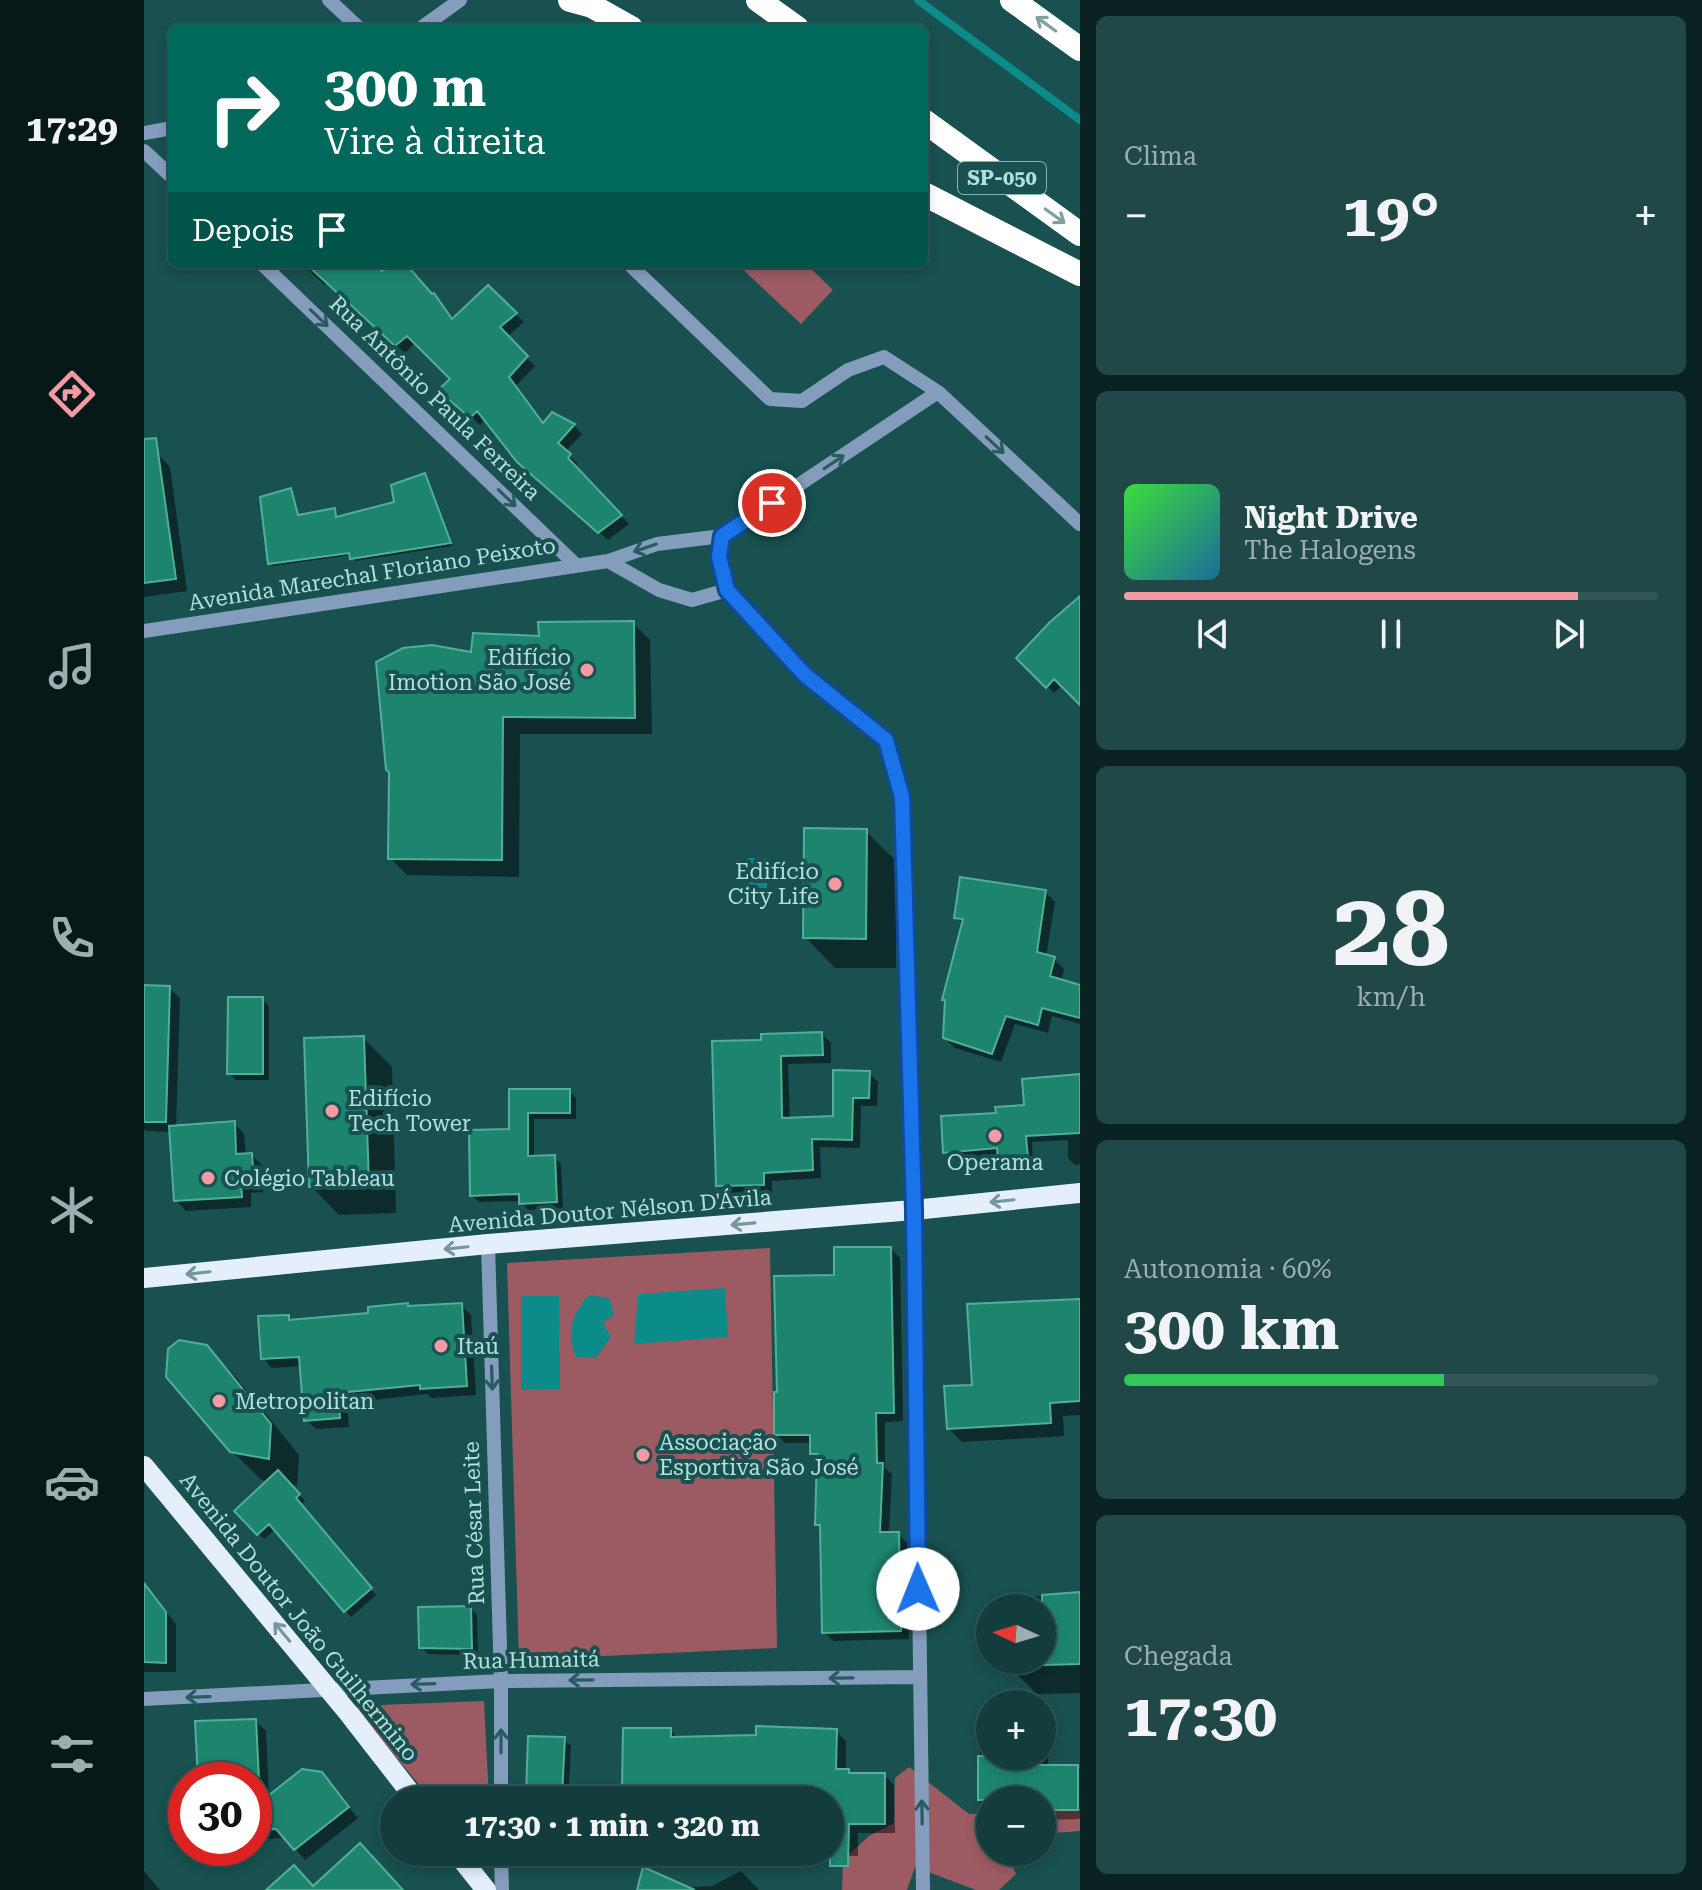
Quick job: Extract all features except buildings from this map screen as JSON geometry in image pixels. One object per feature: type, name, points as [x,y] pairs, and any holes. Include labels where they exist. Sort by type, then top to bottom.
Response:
[{"type":"highway","points":[[570,0],[592,6],[624,24]]},
{"type":"highway","points":[[758,0],[791,24]]},
{"type":"highway","points":[[1012,0],[1080,49]]},
{"type":"highway","name":"SP-050","points":[[928,124],[1080,234]]},
{"type":"highway","points":[[928,196],[1080,274]]},
{"type":"main road","name":"Avenida Doutor Nélson D'Ávila","points":[[144,1278],[488,1244],[914,1210],[1080,1193]]},
{"type":"main road","name":"Avenida Doutor João Guilhermino","points":[[144,1466],[405,1786]]},
{"type":"main road","points":[[467,1866],[486,1890]]},
{"type":"street","points":[[329,0],[355,24]]},
{"type":"street","points":[[426,24],[452,2]]},
{"type":"street","points":[[144,133],[168,129]]},
{"type":"street","points":[[144,151],[168,173]]},
{"type":"street","name":"Rua Antônio Paula Ferreira","points":[[266,268],[576,565]]},
{"type":"street","points":[[633,268],[770,399],[802,401],[848,370],[884,357],[938,392],[1080,524]]},
{"type":"street","name":"Avenida Marechal Floriano Peixoto","points":[[144,631],[608,561],[657,544],[722,536],[938,392]]},
{"type":"street","points":[[722,536],[719,557],[727,590],[805,675],[886,740],[902,797],[914,1210],[923,1890]]},
{"type":"street","points":[[608,561],[659,590],[692,600],[727,590]]},
{"type":"street","name":"Rua César Leite","points":[[488,1244],[501,1681],[501,1786]]},
{"type":"street","name":"Rua Humaitá","points":[[144,1699],[331,1692],[410,1684],[501,1681],[919,1677]]},
{"type":"street","points":[[501,1866],[502,1890]]},
{"type":"shaded area","points":[[741,268],[810,268],[833,290],[801,324]]},
{"type":"shaded area","name":"Associação Esportiva São José","points":[[770,1248],[777,1648],[519,1660],[507,1263]]},
{"type":"shaded area","points":[[484,1701],[488,1786],[420,1786],[353,1706]]},
{"type":"shaded area","points":[[909,1767],[969,1814],[976,1814],[976,1866],[1012,1866],[1016,1874],[999,1890],[976,1890],[915,1867],[907,1890],[842,1890],[844,1859],[869,1836],[894,1823],[895,1778]]},
{"type":"shaded area","points":[[1080,1807],[1080,1831],[1056,1833],[1056,1808]]},
{"type":"water","points":[[747,858],[767,858],[767,905],[747,906]]},
{"type":"water","points":[[725,1288],[728,1337],[634,1344],[638,1294]]},
{"type":"water","points":[[589,1295],[609,1298],[614,1314],[603,1323],[611,1337],[596,1358],[576,1357],[571,1340],[575,1316]]},
{"type":"water","points":[[521,1296],[559,1296],[560,1389],[521,1390]]},
{"type":"waterway","points":[[918,0],[1080,120]]},
{"type":"place","name":"Edifício Imotion São José","points":[[587,670]]},
{"type":"place","name":"Edifício City Life","points":[[835,884]]},
{"type":"place","name":"Edifício Tech Tower","points":[[332,1111]]},
{"type":"place","name":"Operama","points":[[995,1136]]},
{"type":"place","name":"Colégio Tableau","points":[[208,1178]]},
{"type":"place","name":"Itaú","points":[[441,1346]]},
{"type":"place","name":"Metropolitan","points":[[219,1401]]},
{"type":"place","name":"Associação Esportiva São José","points":[[643,1455]]},
{"type":"route","points":[[772,503],[722,536],[719,557],[727,590],[805,675],[886,740],[902,797],[914,1210],[918,1589]]}]
